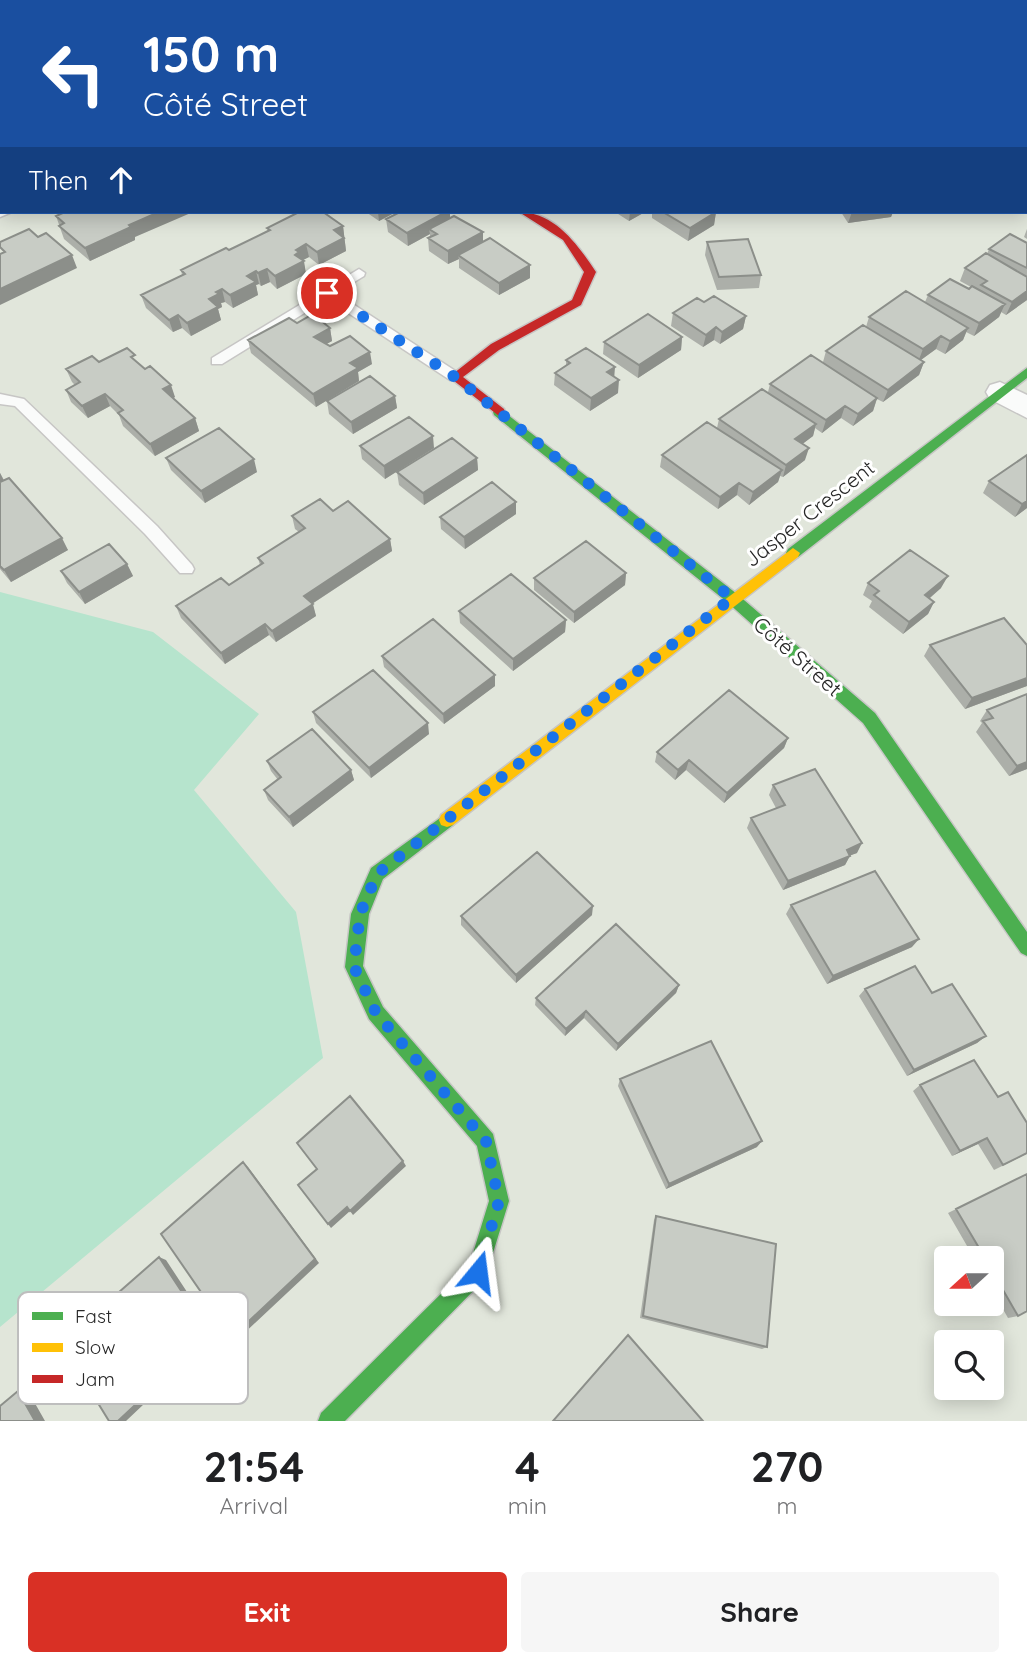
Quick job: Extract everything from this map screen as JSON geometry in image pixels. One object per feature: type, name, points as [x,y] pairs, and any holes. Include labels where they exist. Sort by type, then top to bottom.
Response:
[{"type":"street","points":[[455,377],[495,347],[577,302],[590,272],[567,238],[527,214]]},
{"type":"street","name":"Jasper Crescent","points":[[329,1421],[478,1272],[499,1201],[486,1141],[376,1013],[354,967],[360,914],[377,874],[1027,372]]},
{"type":"street","name":"Côté Street","points":[[455,377],[732,598],[869,718],[1027,947]]},
{"type":"street","points":[[1000,393],[1027,408]]},
{"type":"lane","points":[[217,361],[359,273]]},
{"type":"lane","points":[[327,293],[455,377]]},
{"type":"lane","points":[[0,398],[19,402],[151,530],[186,569]]},
{"type":"green space","points":[[0,592],[153,632],[259,714],[194,790],[296,912],[323,1058],[42,1292],[18,1292],[18,1312],[0,1327]]},
{"type":"building","points":[[154,214],[85,248],[59,226],[64,223],[56,216]]},
{"type":"building","points":[[295,214],[326,214],[343,226],[334,230],[344,238],[317,252],[306,244],[296,250],[299,252],[295,255],[304,261],[275,276],[267,269],[258,273],[256,271],[247,276],[256,282],[230,295],[222,289],[216,292],[219,294],[209,299],[218,307],[187,323],[178,315],[169,320],[141,295],[185,274],[181,270],[270,230],[267,228]]},
{"type":"building","points":[[396,214],[442,214],[407,233],[386,219]]},
{"type":"building","points":[[666,214],[713,214],[690,228]]},
{"type":"building","points":[[454,216],[483,232],[448,251],[428,238],[437,234],[429,229]]},
{"type":"building","points":[[29,229],[38,237],[46,233],[72,255],[0,289],[0,254],[5,252],[0,247],[0,242]]},
{"type":"building","points":[[1010,234],[1027,243],[1027,268],[989,249]]},
{"type":"building","points":[[490,238],[530,265],[499,283],[458,255]]},
{"type":"building","points":[[748,239],[761,275],[719,277],[707,242]]},
{"type":"building","points":[[986,253],[1027,277],[1027,291],[1012,302],[981,285],[987,281],[965,268]]},
{"type":"building","points":[[950,279],[969,289],[972,286],[1005,304],[979,323],[928,295]]},
{"type":"building","points":[[906,291],[968,328],[950,341],[941,336],[923,349],[869,317]]},
{"type":"building","points":[[714,296],[746,316],[722,332],[716,327],[706,335],[673,313],[697,298],[704,302]]},
{"type":"building","points":[[313,314],[330,328],[314,337],[330,346],[350,336],[370,352],[350,363],[358,368],[313,394],[248,340],[289,318],[297,323]]},
{"type":"building","points":[[648,314],[682,337],[639,365],[604,342]]},
{"type":"building","points":[[863,325],[924,362],[888,390],[826,351]]},
{"type":"building","points":[[127,348],[135,355],[131,357],[145,369],[150,366],[171,385],[163,389],[195,418],[150,444],[118,413],[123,410],[105,394],[82,406],[66,390],[80,382],[66,369],[92,356],[99,362]]},
{"type":"building","points":[[586,348],[615,367],[607,372],[619,380],[591,398],[555,373],[570,363],[566,360]]},
{"type":"building","points":[[811,355],[877,398],[858,414],[845,406],[826,420],[770,384]]},
{"type":"building","points":[[370,376],[395,396],[351,422],[327,401]]},
{"type":"building","points":[[762,389],[816,424],[795,439],[809,448],[786,465],[719,419]]},
{"type":"building","points":[[409,417],[433,436],[384,466],[360,446]]},
{"type":"building","points":[[707,422],[782,470],[753,492],[739,483],[720,497],[662,455]]},
{"type":"building","points":[[219,428],[254,459],[201,491],[166,458]]},
{"type":"building","points":[[452,438],[477,458],[423,493],[397,472]]},
{"type":"building","points":[[1027,455],[1027,501],[1022,504],[989,481]]},
{"type":"building","points":[[9,478],[62,538],[4,570],[0,566],[0,482]]},
{"type":"building","points":[[492,482],[516,502],[464,537],[440,517]]},
{"type":"building","points":[[320,499],[333,511],[348,501],[390,539],[304,596],[313,604],[272,631],[265,624],[221,653],[176,606],[221,578],[229,585],[263,563],[258,558],[305,528],[292,516]]},
{"type":"building","points":[[586,541],[626,573],[574,612],[534,578]]},
{"type":"building","points":[[109,544],[127,564],[79,592],[61,571]]},
{"type":"building","points":[[910,550],[948,576],[925,595],[934,602],[909,622],[874,595],[879,591],[868,583]]},
{"type":"building","points":[[511,574],[566,620],[513,659],[459,611]]},
{"type":"building","points":[[1004,618],[1027,645],[1027,678],[972,698],[930,645]]},
{"type":"building","points":[[433,619],[495,675],[443,714],[382,656]]},
{"type":"building","points":[[373,670],[428,723],[369,768],[313,712]]},
{"type":"building","points":[[729,690],[788,738],[727,793],[689,760],[678,770],[657,752]]},
{"type":"building","points":[[1027,694],[1027,762],[1017,766],[983,721],[993,718],[987,710]]},
{"type":"building","points":[[312,729],[351,770],[289,817],[264,790],[281,777],[267,761]]},
{"type":"building","points":[[815,769],[862,843],[847,850],[850,856],[788,881],[751,818],[785,805],[773,785]]},
{"type":"building","points":[[537,852],[593,906],[516,975],[461,916]]},
{"type":"building","points":[[875,871],[919,939],[833,976],[791,905]]},
{"type":"building","points":[[616,924],[679,985],[618,1044],[586,1011],[566,1029],[536,998]]},
{"type":"building","points":[[915,966],[932,993],[952,984],[986,1036],[914,1070],[865,989]]},
{"type":"building","points":[[711,1041],[762,1141],[669,1184],[620,1079]]},
{"type":"building","points":[[974,1060],[998,1097],[1008,1092],[1027,1123],[1027,1153],[1003,1165],[987,1138],[960,1151],[920,1085]]},
{"type":"building","points":[[350,1096],[403,1161],[350,1211],[347,1207],[328,1224],[298,1185],[317,1169],[297,1143]]},
{"type":"building","points":[[243,1162],[315,1259],[248,1322],[248,1292],[201,1292],[161,1234]]},
{"type":"building","points":[[1027,1174],[1027,1311],[1018,1316],[1004,1292],[1004,1246],[978,1246],[956,1209]]},
{"type":"building","points":[[656,1216],[776,1244],[767,1347],[643,1316]]},
{"type":"building","points":[[159,1257],[182,1292],[119,1292]]},
{"type":"building","points":[[628,1335],[703,1421],[553,1421]]},
{"type":"building","points":[[18,1391],[18,1404],[25,1404],[35,1421],[0,1421],[0,1406]]},
{"type":"building","points":[[99,1404],[136,1404],[118,1421],[109,1421]]},
{"type":"traffic: fast","points":[[793,553],[1027,372]]},
{"type":"traffic: fast","points":[[499,412],[732,598],[869,718],[1027,947]]},
{"type":"traffic: fast","points":[[329,1421],[478,1272],[499,1201],[486,1141],[376,1013],[354,967],[360,914],[377,874],[447,820]]},
{"type":"traffic: slow","points":[[447,820],[793,553]]},
{"type":"traffic: jam","points":[[499,412],[455,377],[495,347],[577,302],[590,272],[567,238],[527,214]]},
{"type":"route","points":[[327,293],[455,377],[732,598],[377,874],[360,914],[354,967],[376,1013],[486,1141],[499,1201],[478,1272]]}]
